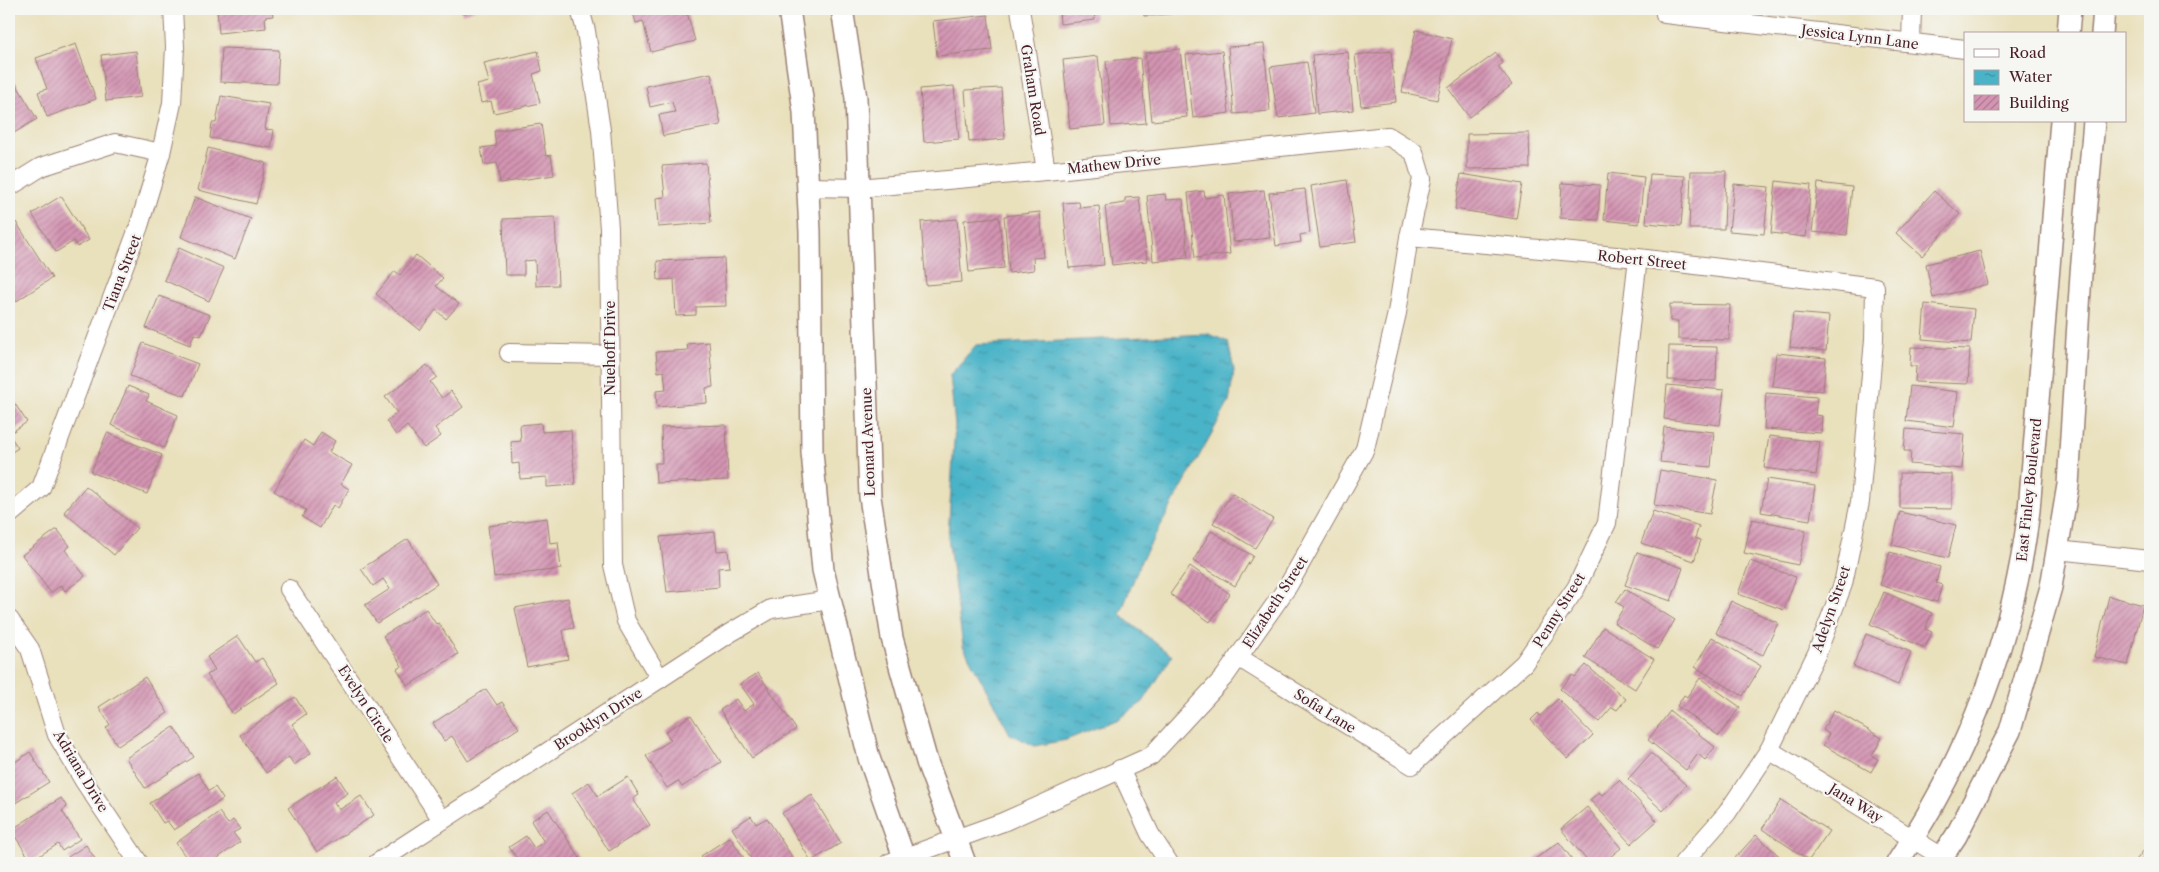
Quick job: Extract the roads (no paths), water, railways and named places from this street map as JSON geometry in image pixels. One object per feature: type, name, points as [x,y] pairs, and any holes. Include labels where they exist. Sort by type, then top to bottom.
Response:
[{"type":"street","name":"Tiana Street","points":[[9,515],[41,488],[140,226],[161,153],[172,104],[175,47],[173,9]]},
{"type":"street","name":"Nuehoff Drive","points":[[580,9],[586,31],[604,159],[610,228],[613,565],[626,621],[660,678]]},
{"type":"street","points":[[789,9],[804,112],[810,232],[812,452],[824,570],[869,758],[899,861]]},
{"type":"street","name":"Leonard Avenue","points":[[842,9],[856,98],[870,497],[892,638],[927,762],[965,863]]},
{"type":"street","name":"Graham Road","points":[[1020,9],[1046,171]]},
{"type":"street","points":[[1910,42],[1912,9]]},
{"type":"street","points":[[2068,32],[2070,9]]},
{"type":"street","points":[[2102,32],[2104,9]]},
{"type":"street","name":"Jessica Lynn Lane","points":[[1664,12],[1964,49]]},
{"type":"street","name":"East Finley Boulevard","points":[[1898,863],[1947,781],[1986,690],[2011,610],[2019,574],[2029,510],[2061,122]]},
{"type":"street","points":[[1940,860],[1956,836],[2010,731],[2051,587],[2068,485],[2081,274],[2094,122]]},
{"type":"street","name":"Mathew Drive","points":[[808,187],[859,188],[1388,136],[1414,152]]},
{"type":"street","points":[[9,188],[41,167],[115,143],[161,153]]},
{"type":"street","name":"Elizabeth Street","points":[[899,861],[955,838],[1003,822],[1151,756],[1225,676],[1288,586],[1365,449],[1397,313],[1409,237],[1422,179],[1414,152]]},
{"type":"street","name":"Robert Street","points":[[1409,237],[1638,258],[1875,287]]},
{"type":"street","name":"Penny Street","points":[[1412,765],[1524,663],[1576,588],[1607,523],[1638,258]]},
{"type":"street","name":"Adelyn Street","points":[[1683,863],[1728,813],[1769,750],[1817,653],[1843,584],[1860,502],[1874,338],[1875,287]]},
{"type":"street","points":[[510,353],[610,355]]},
{"type":"street","points":[[2057,550],[2150,560]]},
{"type":"street","name":"Evelyn Circle","points":[[289,588],[442,820]]},
{"type":"street","name":"Brooklyn Drive","points":[[376,863],[730,633],[772,609],[830,600]]},
{"type":"street","name":"Adriana Drive","points":[[9,619],[30,650],[57,735],[84,781],[139,863]]},
{"type":"street","name":"Sofia Lane","points":[[1238,657],[1412,765]]},
{"type":"street","name":"Jana Way","points":[[1769,750],[1914,839],[1940,860]]},
{"type":"street","points":[[1120,769],[1150,834],[1169,863]]},
{"type":"water","points":[[1209,334],[1228,342],[1234,370],[1229,402],[1141,561],[1120,615],[1172,656],[1143,702],[1118,719],[1066,740],[1035,746],[1010,734],[963,646],[948,537],[955,426],[950,375],[976,345]]}]
